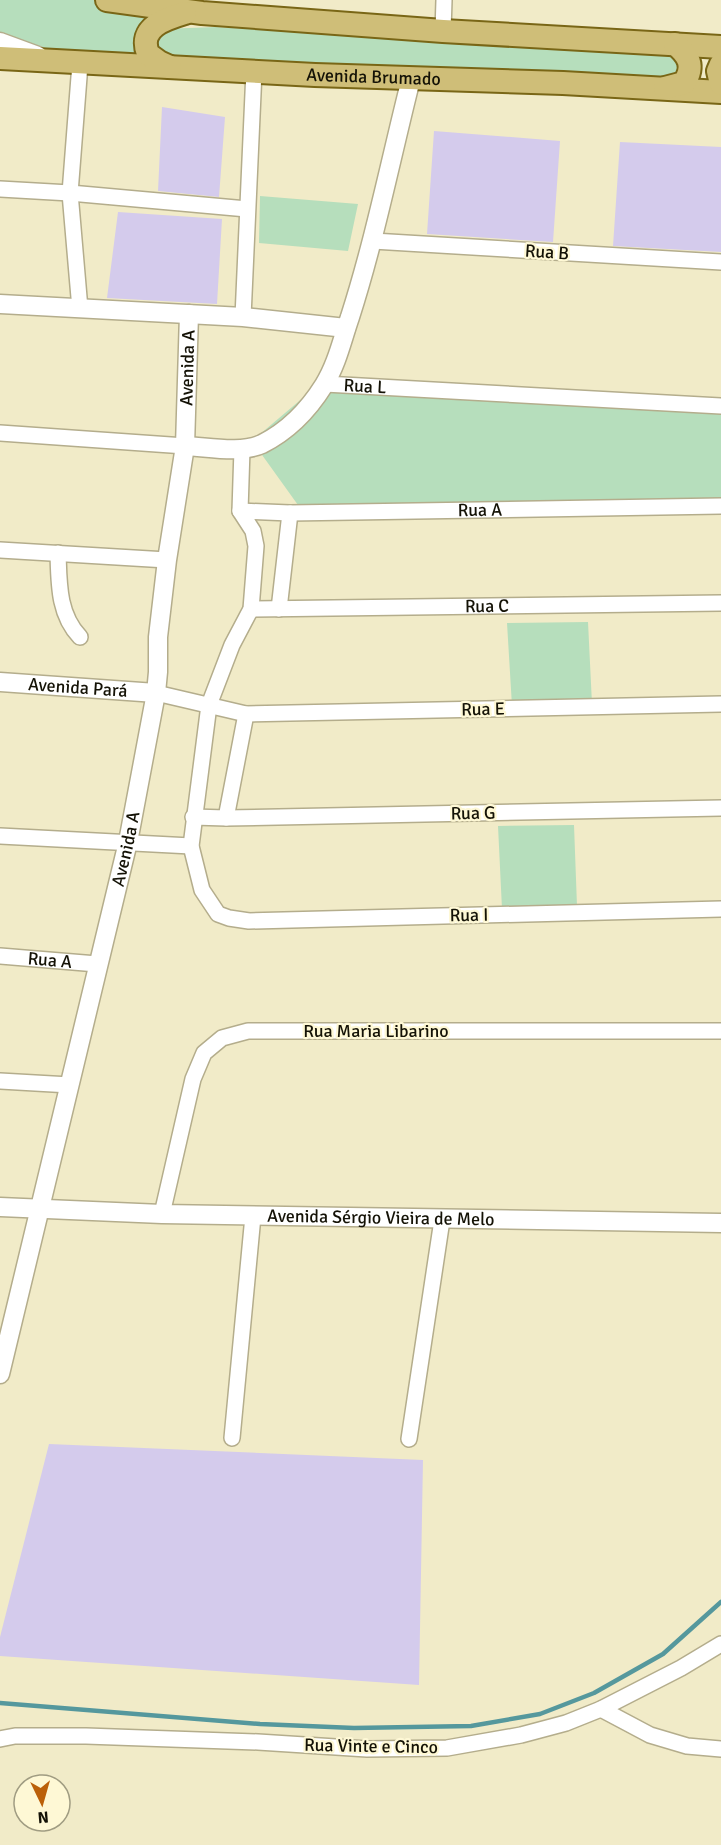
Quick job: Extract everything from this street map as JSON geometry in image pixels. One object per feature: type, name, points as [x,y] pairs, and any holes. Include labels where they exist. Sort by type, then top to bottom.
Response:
[{"type":"main road","points":[[107,0],[443,31],[721,47]]},
{"type":"main road","points":[[170,67],[148,54],[149,30],[198,8]]},
{"type":"main road","points":[[664,88],[681,85],[688,76],[690,62],[687,55],[675,44]]},
{"type":"main road","name":"Avenida Brumado","points":[[0,58],[80,64],[721,92]]},
{"type":"main road","points":[[721,64],[718,71],[721,84]]},
{"type":"street","points":[[443,31],[444,0]]},
{"type":"street","points":[[0,42],[51,62]]},
{"type":"street","points":[[80,64],[70,193],[80,309]]},
{"type":"street","points":[[243,317],[254,71]]},
{"type":"street","name":"Rua L","points":[[411,79],[372,241],[340,349],[325,384],[721,406]]},
{"type":"street","points":[[0,189],[247,209]]},
{"type":"street","name":"Rua B","points":[[372,241],[721,262]]},
{"type":"street","points":[[0,304],[243,317],[346,328]]},
{"type":"street","name":"Avenida A","points":[[0,1374],[5,1333],[39,1209],[128,842],[156,693],[158,637],[167,560],[186,446],[189,314]]},
{"type":"street","points":[[0,433],[242,449],[261,445],[294,422],[310,406],[325,384]]},
{"type":"street","points":[[0,836],[190,846],[209,705],[231,645],[251,609],[256,546],[253,531],[240,511],[242,449]]},
{"type":"street","name":"Rua A","points":[[240,511],[290,513],[721,506]]},
{"type":"street","points":[[279,609],[290,513]]},
{"type":"street","points":[[0,550],[167,560]]},
{"type":"street","points":[[57,554],[59,586],[66,618],[80,637]]},
{"type":"street","name":"Rua C","points":[[251,609],[721,603]]},
{"type":"street","name":"Avenida Pará","points":[[0,682],[156,693]]},
{"type":"street","name":"Rua E","points":[[156,693],[246,714],[721,704]]},
{"type":"street","points":[[226,818],[246,714]]},
{"type":"street","name":"Rua G","points":[[193,817],[721,808]]},
{"type":"street","name":"Rua I","points":[[190,846],[202,890],[218,914],[249,921],[721,909]]},
{"type":"street","name":"Rua A","points":[[0,956],[97,964]]},
{"type":"street","name":"Rua Maria Libarino","points":[[162,1214],[193,1078],[204,1053],[222,1038],[248,1031],[721,1031]]},
{"type":"street","points":[[0,1081],[70,1085]]},
{"type":"street","points":[[0,1207],[39,1209]]},
{"type":"street","name":"Avenida Sérgio Vieira de Melo","points":[[39,1209],[442,1220],[721,1223]]},
{"type":"street","points":[[232,1438],[254,1216]]},
{"type":"street","points":[[410,1439],[442,1220]]},
{"type":"street","name":"Rua Vinte e Cinco","points":[[0,1739],[24,1736],[86,1736],[258,1742],[367,1749],[447,1748],[521,1735],[566,1723],[601,1709],[681,1668],[721,1644]]},
{"type":"street","points":[[601,1709],[650,1735],[687,1746],[721,1749]]},
{"type":"green space","points":[[0,0],[107,0],[170,10],[143,54],[96,60],[0,40]]},
{"type":"green space","points":[[216,27],[670,53],[683,67],[673,80],[239,64],[159,54],[156,36],[161,29]]},
{"type":"green space","points":[[260,196],[358,204],[348,251],[259,243]]},
{"type":"green space","points":[[311,391],[721,409],[721,500],[303,512],[252,441]]},
{"type":"green space","points":[[588,622],[592,704],[512,706],[507,623]]},
{"type":"green space","points":[[574,825],[577,906],[502,909],[498,826]]},
{"type":"building","points":[[162,107],[225,117],[219,197],[158,191]]},
{"type":"building","points":[[434,131],[560,141],[553,242],[427,234]]},
{"type":"building","points":[[620,142],[721,147],[721,252],[613,246]]},
{"type":"building","points":[[118,212],[222,219],[217,304],[107,298]]},
{"type":"building","points":[[49,1444],[423,1460],[419,1685],[0,1656],[0,1637]]},
{"type":"waterway","points":[[0,1703],[260,1724],[354,1728],[471,1726],[540,1714],[594,1693],[663,1654],[721,1602]]}]
